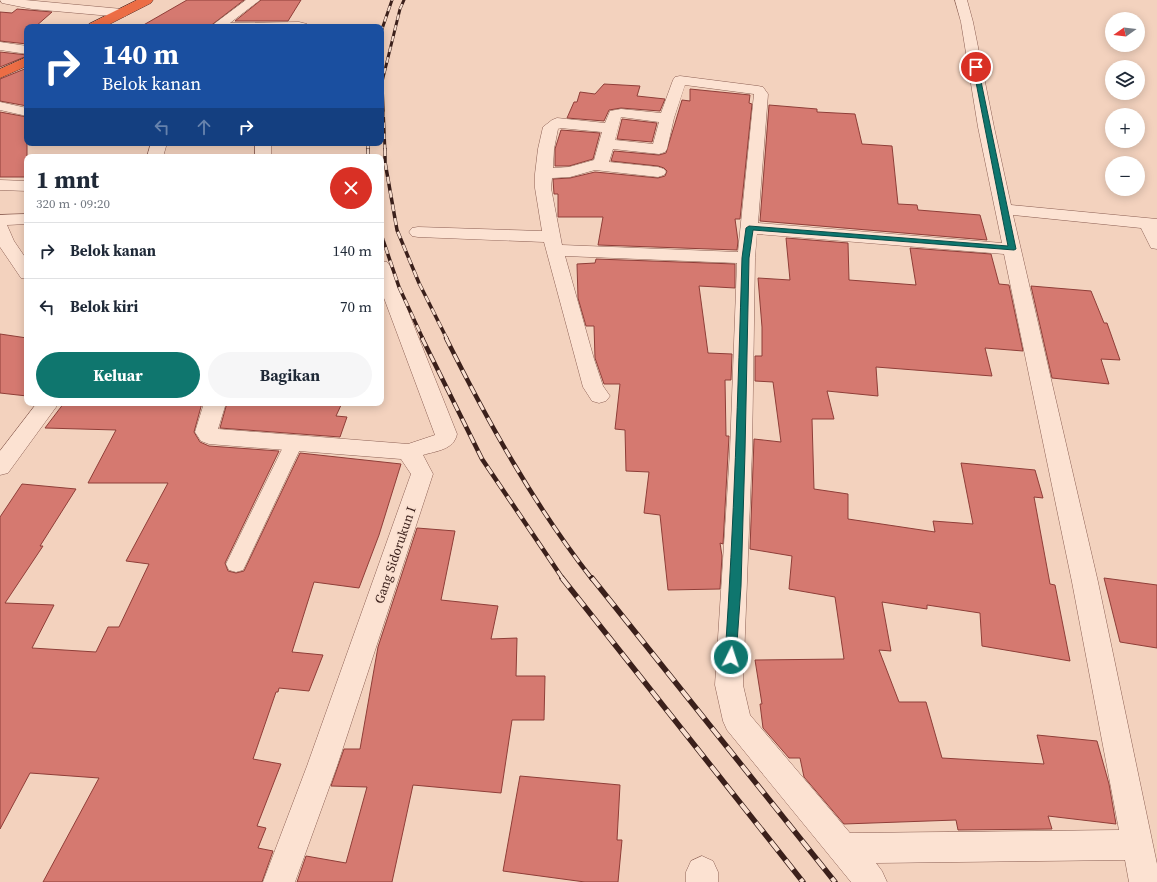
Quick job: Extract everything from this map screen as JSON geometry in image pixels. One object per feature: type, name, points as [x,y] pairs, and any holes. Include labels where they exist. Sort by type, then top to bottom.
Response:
[{"type":"highway","points":[[100,24],[146,0]]},
{"type":"highway","points":[[1,75],[24,63]]},
{"type":"street","points":[[6,0],[32,5],[122,13]]},
{"type":"street","points":[[220,24],[254,0]]},
{"type":"street","points":[[961,0],[966,17],[986,127],[1083,574],[1145,882]]},
{"type":"street","points":[[0,46],[24,50]]},
{"type":"street","points":[[606,144],[659,149],[667,118],[680,80],[753,89],[760,93],[758,141],[746,258],[735,586],[729,685],[737,721],[871,882]]},
{"type":"street","points":[[0,106],[24,111]]},
{"type":"street","points":[[600,166],[615,114],[667,118]]},
{"type":"street","points":[[599,396],[593,387],[584,359],[553,244],[543,188],[543,174],[546,149],[551,127],[554,124],[610,128]]},
{"type":"street","points":[[543,174],[570,172],[589,166],[658,172]]},
{"type":"street","points":[[0,184],[24,186]]},
{"type":"street","points":[[1004,209],[1152,224],[1157,244]]},
{"type":"street","points":[[0,220],[24,220]]},
{"type":"street","points":[[0,228],[5,241],[24,270]]},
{"type":"street","points":[[749,228],[1012,249]]},
{"type":"street","points":[[418,232],[553,244],[746,258]]},
{"type":"street","points":[[214,406],[206,432],[209,436],[408,452],[442,441],[446,438],[446,434],[384,274]]},
{"type":"street","points":[[0,467],[46,406]]},
{"type":"street","name":"Gang Sidorukun I","points":[[279,882],[322,766],[421,479],[421,470],[408,452]]},
{"type":"street","points":[[842,848],[1137,845]]},
{"type":"lane","points":[[236,564],[294,443]]},
{"type":"building","points":[[187,0],[244,0],[213,24],[145,24]]},
{"type":"building","points":[[261,0],[301,0],[288,21],[235,21]]},
{"type":"building","points":[[17,9],[52,12],[38,24],[24,24],[24,44],[0,41],[0,12],[12,13]]},
{"type":"building","points":[[0,52],[24,55],[24,57],[0,67]]},
{"type":"building","points":[[24,69],[24,105],[0,101],[0,79]]},
{"type":"building","points":[[604,84],[640,86],[637,96],[665,99],[660,111],[621,108],[609,110],[604,121],[567,118],[574,102],[577,102],[580,92],[595,94]]},
{"type":"building","points":[[690,89],[750,95],[749,103],[752,104],[740,219],[735,219],[738,241],[737,250],[598,245],[603,217],[558,217],[558,194],[554,194],[553,179],[570,178],[595,172],[658,178],[665,176],[667,171],[658,166],[611,161],[614,151],[659,155],[666,153],[682,100],[690,101]]},
{"type":"building","points":[[769,105],[817,109],[817,112],[855,114],[862,144],[892,146],[898,204],[917,205],[918,210],[980,215],[987,240],[760,221]]},
{"type":"building","points":[[0,112],[24,116],[24,146],[27,146],[27,154],[24,154],[24,177],[0,177]]},
{"type":"building","points":[[622,119],[657,123],[652,142],[617,139]]},
{"type":"building","points":[[561,130],[600,133],[593,159],[569,166],[555,166],[555,149]]},
{"type":"building","points":[[786,238],[848,243],[849,280],[916,285],[910,248],[991,254],[999,284],[1009,285],[1023,351],[985,348],[992,376],[876,367],[878,396],[827,391],[834,419],[812,419],[814,489],[848,494],[848,519],[935,532],[933,521],[973,524],[961,463],[1035,470],[1043,498],[1034,497],[1050,584],[1055,585],[1070,661],[982,646],[980,613],[927,605],[927,609],[882,602],[891,651],[879,650],[899,702],[926,702],[942,758],[1044,764],[1037,735],[1097,741],[1109,784],[1116,824],[1048,816],[1052,829],[958,830],[956,820],[844,824],[804,777],[800,758],[789,758],[763,728],[760,704],[762,704],[755,660],[844,659],[835,597],[789,589],[792,556],[750,549],[754,439],[781,442],[773,382],[755,381],[755,356],[762,356],[762,327],[758,278],[790,280]]},
{"type":"building","points":[[596,259],[735,264],[735,288],[699,286],[708,353],[732,354],[731,380],[725,380],[726,436],[729,436],[723,544],[720,543],[722,556],[720,589],[668,590],[660,515],[644,513],[649,472],[626,471],[625,430],[615,429],[620,384],[604,384],[595,358],[594,326],[586,326],[578,298],[577,264],[595,263]]},
{"type":"building","points":[[1031,286],[1091,291],[1104,323],[1107,323],[1120,360],[1101,359],[1109,384],[1052,378]]},
{"type":"building","points":[[0,334],[24,338],[24,396],[0,393]]},
{"type":"building","points":[[62,406],[201,406],[194,432],[200,442],[209,446],[279,451],[225,563],[228,571],[236,573],[244,571],[300,453],[401,464],[379,535],[359,588],[314,582],[292,652],[323,655],[309,691],[279,688],[278,692],[276,692],[253,759],[281,764],[257,826],[266,828],[258,848],[273,851],[262,882],[43,882],[99,778],[30,773],[0,829],[0,517],[22,484],[76,489],[40,546],[43,546],[5,603],[54,605],[32,648],[96,652],[108,627],[119,627],[149,564],[126,561],[168,483],[88,483],[116,430],[45,428]]},
{"type":"building","points":[[226,406],[341,406],[336,416],[347,417],[340,437],[220,428]]},
{"type":"building","points":[[417,528],[455,531],[441,600],[498,606],[491,639],[517,638],[516,676],[545,676],[544,720],[512,720],[501,793],[413,785],[392,882],[297,882],[306,856],[346,863],[367,787],[331,786],[344,749],[360,749],[378,647]]},
{"type":"building","points":[[1104,578],[1157,585],[1157,648],[1120,642]]},
{"type":"building","points":[[520,776],[620,785],[617,840],[622,840],[618,882],[585,882],[503,871]]},
{"type":"railway","points":[[384,24],[392,0]]},
{"type":"railway","points":[[384,74],[400,9],[404,0]]},
{"type":"railway","points":[[384,127],[385,150]]},
{"type":"railway","points":[[368,146],[368,154]]},
{"type":"railway","points":[[385,150],[385,162],[397,230],[419,283],[447,339]]},
{"type":"railway","points":[[384,243],[399,287],[423,339]]},
{"type":"railway","points":[[422,338],[482,459],[563,579]]},
{"type":"railway","points":[[446,338],[495,432],[531,492],[592,579]]},
{"type":"railway","points":[[562,578],[803,882]]},
{"type":"railway","points":[[592,578],[835,882]]},
{"type":"route","points":[[731,657],[741,451],[746,258],[749,228],[1012,249],[986,127],[976,67]]}]
